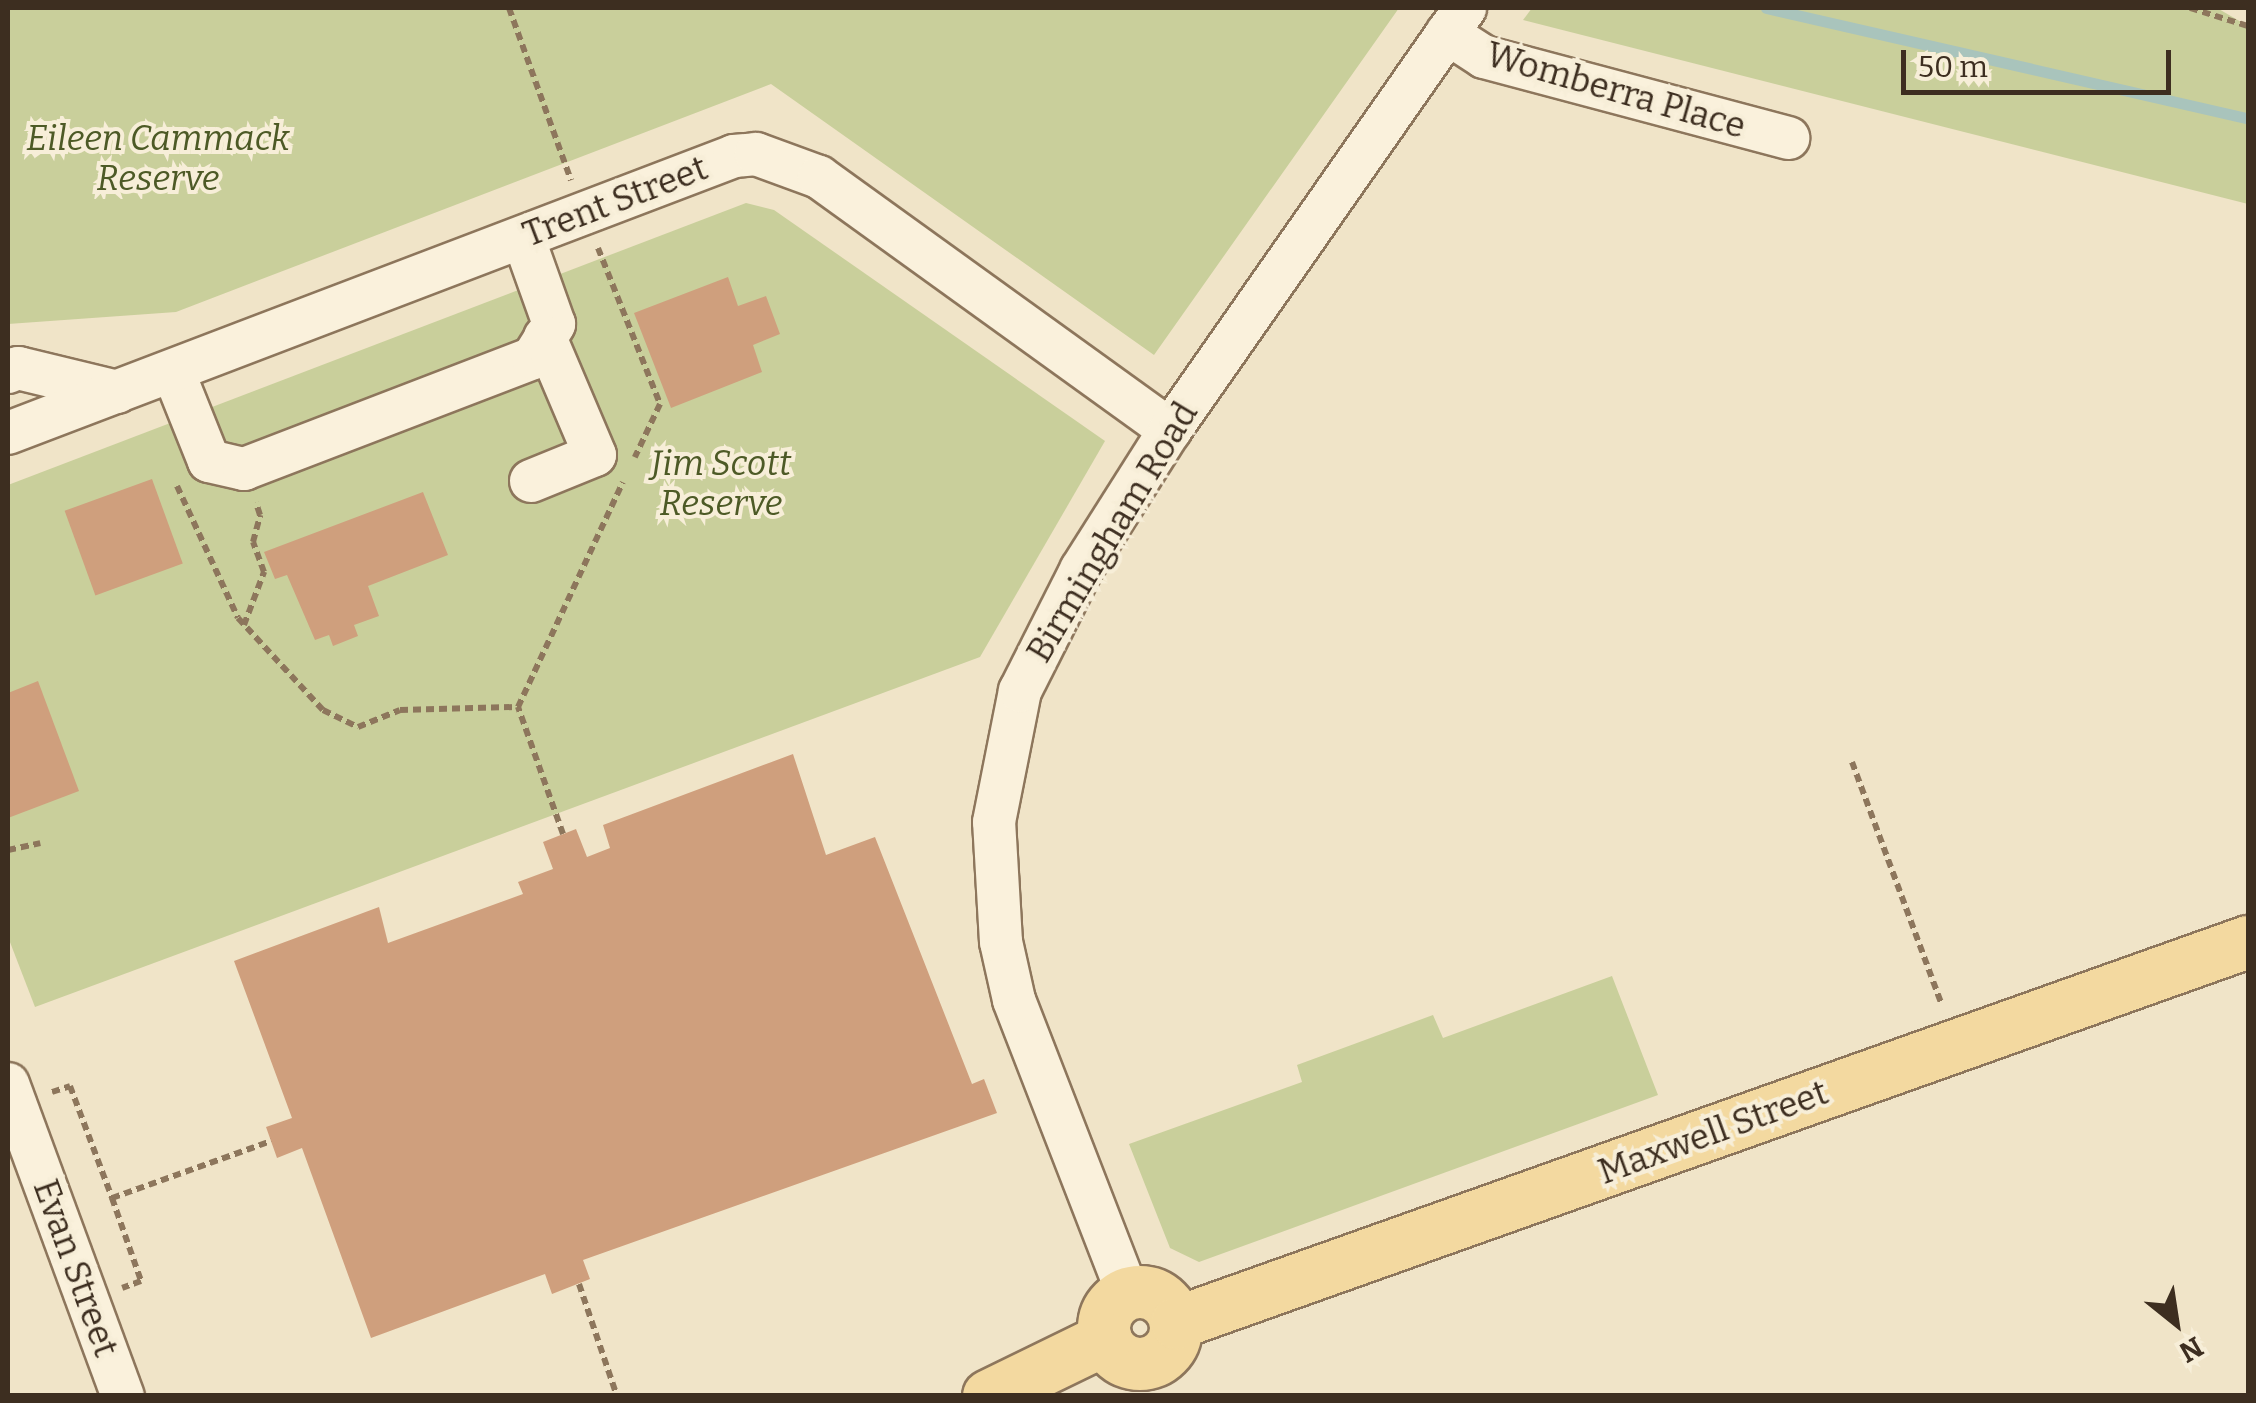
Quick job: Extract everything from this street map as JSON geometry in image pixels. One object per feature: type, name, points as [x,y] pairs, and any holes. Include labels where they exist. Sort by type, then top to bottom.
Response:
[{"type":"main road","name":"Maxwell Street","points":[[1117,1317],[1159,1297],[1176,1323],[2248,942]]},
{"type":"main road","points":[[989,1396],[1117,1317]]},
{"type":"street","name":"Womberra Place","points":[[1456,20],[1484,58],[1788,138]]},
{"type":"street","name":"Birmingham Road","points":[[1117,1317],[1014,1000],[995,900],[994,822],[1020,691],[1042,640],[1170,430],[1456,20]]},
{"type":"street","name":"Trent Street","points":[[8,433],[734,156],[778,158],[819,178],[1170,430]]},
{"type":"street","points":[[174,371],[209,461],[244,469],[533,358],[554,324],[523,237]]},
{"type":"street","points":[[531,481],[595,455],[546,338]]},
{"type":"street","points":[[8,372],[18,368],[117,392]]},
{"type":"street","name":"Evan Street","points":[[12,1095],[123,1396]]},
{"type":"path","points":[[2190,8],[2248,26]]},
{"type":"path","points":[[244,469],[260,515],[253,542],[264,572],[244,625]]},
{"type":"path","points":[[174,480],[202,550],[244,625],[323,710],[358,728],[400,710],[518,707]]},
{"type":"path","points":[[1852,762],[1941,1002]]},
{"type":"path","points":[[8,850],[40,842]]},
{"type":"path","points":[[12,1095],[70,1086],[120,1222]]},
{"type":"path","points":[[112,1198],[272,1142]]},
{"type":"path","points":[[578,1284],[617,1396]]},
{"type":"green space","name":"Eileen Cammack Reserve","points":[[8,8],[1399,8],[1154,355],[771,84],[176,312],[8,324]]},
{"type":"green space","points":[[1532,8],[2217,8],[2248,26],[2248,204],[1523,20]]},
{"type":"green space","name":"Jim Scott Reserve","points":[[746,203],[774,210],[1105,441],[980,657],[35,1007],[8,937],[8,485]]},
{"type":"green space","points":[[1612,976],[1658,1095],[1199,1262],[1170,1248],[1129,1144],[1302,1082],[1297,1065],[1433,1015],[1443,1038]]},
{"type":"building","points":[[728,277],[738,306],[766,296],[780,334],[753,345],[762,372],[671,408],[634,313]]},
{"type":"building","points":[[152,479],[183,564],[95,595],[65,511]]},
{"type":"building","points":[[423,492],[448,555],[368,586],[379,616],[354,625],[358,636],[333,646],[329,635],[315,640],[287,575],[275,579],[264,552]]},
{"type":"building","points":[[38,681],[79,791],[8,818],[8,693]]},
{"type":"building","points":[[793,754],[826,855],[875,837],[972,1084],[984,1079],[997,1113],[583,1260],[590,1279],[552,1294],[545,1274],[371,1338],[302,1148],[277,1158],[266,1127],[292,1118],[234,961],[379,907],[388,943],[523,894],[518,882],[553,869],[543,842],[576,829],[587,857],[610,848],[603,825]]},
{"type":"waterway","points":[[1766,8],[2248,118]]}]
